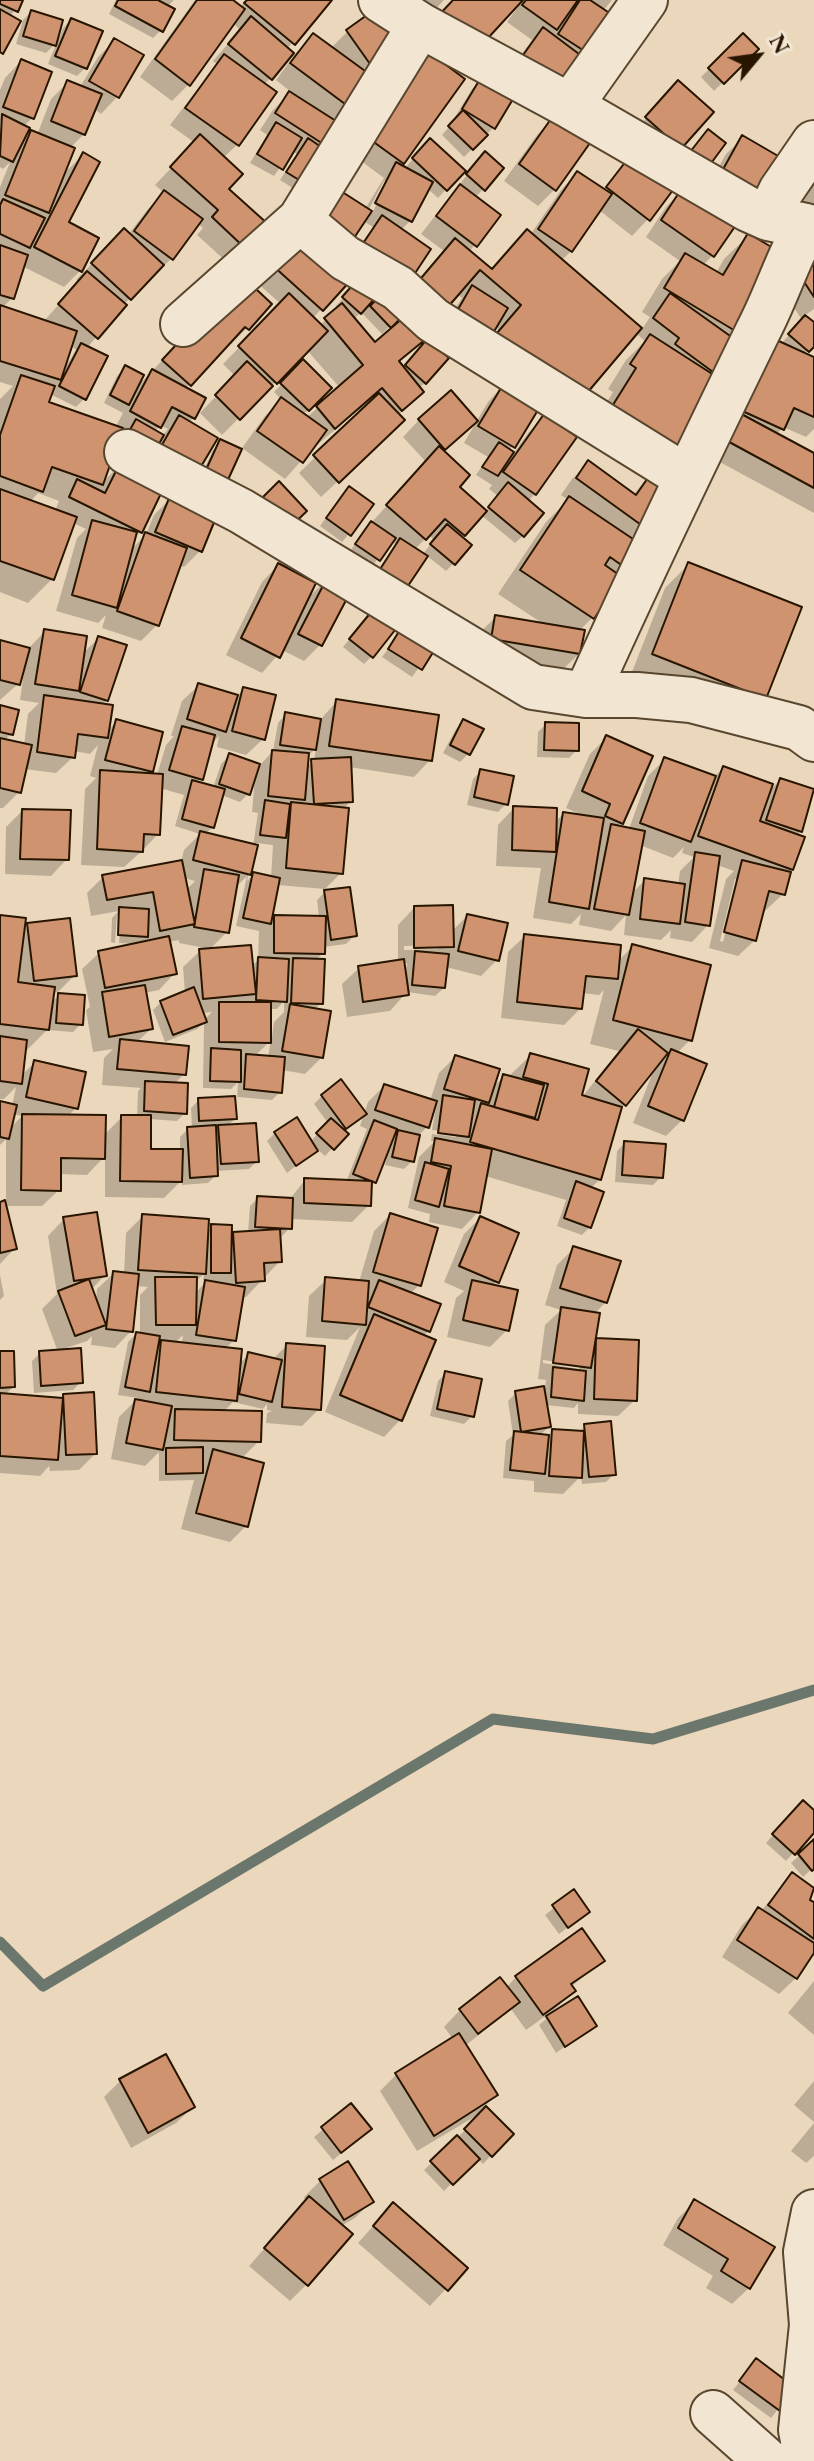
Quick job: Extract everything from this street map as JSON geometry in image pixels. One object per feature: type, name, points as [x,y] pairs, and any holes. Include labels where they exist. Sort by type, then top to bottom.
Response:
[{"type":"street","points":[[381,0],[420,25],[796,225]]},
{"type":"street","points":[[570,106],[645,0]]},
{"type":"street","points":[[183,324],[300,220],[420,25]]},
{"type":"street","points":[[586,695],[686,477],[767,314],[794,249],[796,225],[781,191],[814,143]]},
{"type":"street","points":[[300,220],[345,258],[398,288],[433,320],[686,477]]},
{"type":"street","points":[[127,452],[241,511],[533,687],[586,695],[637,695],[691,700],[799,728],[814,739]]},
{"type":"street","points":[[807,2461],[801,2430],[812,2325],[806,2252],[814,2212]]},
{"type":"street","points":[[713,2413],[767,2461]]},
{"type":"building","points":[[0,0],[23,0],[18,12],[0,4]]},
{"type":"building","points":[[118,0],[158,0],[175,9],[163,32],[115,6]]},
{"type":"building","points":[[197,0],[233,0],[245,9],[190,86],[155,59]]},
{"type":"building","points":[[247,0],[332,0],[295,45],[244,3]]},
{"type":"building","points":[[453,0],[523,0],[477,50],[439,15]]},
{"type":"building","points":[[526,0],[578,0],[557,30],[522,5]]},
{"type":"building","points":[[580,0],[590,0],[614,16],[589,54],[558,34]]},
{"type":"building","points":[[381,5],[406,38],[370,64],[346,30]]},
{"type":"building","points":[[0,9],[21,21],[3,54],[0,52]]},
{"type":"building","points":[[31,10],[63,20],[56,46],[23,36]]},
{"type":"building","points":[[251,16],[294,53],[272,80],[228,44]]},
{"type":"building","points":[[71,18],[103,31],[87,69],[55,56]]},
{"type":"building","points":[[543,27],[587,60],[561,98],[516,65]]},
{"type":"building","points":[[313,33],[372,76],[349,107],[290,63]]},
{"type":"building","points":[[743,33],[759,49],[724,84],[708,68]]},
{"type":"building","points":[[114,38],[144,55],[119,98],[89,81]]},
{"type":"building","points":[[426,50],[465,79],[404,164],[364,135]]},
{"type":"building","points":[[224,54],[277,92],[239,146],[185,108]]},
{"type":"building","points":[[21,59],[52,72],[34,119],[3,107]]},
{"type":"building","points":[[480,79],[513,99],[495,129],[462,109]]},
{"type":"building","points":[[67,80],[102,94],[85,135],[51,121]]},
{"type":"building","points":[[678,80],[714,112],[681,149],[645,117]]},
{"type":"building","points":[[289,91],[347,128],[334,151],[275,113]]},
{"type":"building","points":[[463,110],[488,135],[473,150],[448,126]]},
{"type":"building","points":[[2,114],[30,128],[13,162],[0,156]]},
{"type":"building","points":[[553,116],[590,143],[556,191],[519,164]]},
{"type":"building","points":[[276,122],[302,138],[283,170],[257,154]]},
{"type":"building","points":[[708,129],[726,143],[709,166],[690,152]]},
{"type":"building","points":[[31,130],[75,148],[49,213],[5,195]]},
{"type":"building","points":[[200,134],[243,174],[229,189],[269,225],[247,250],[212,217],[218,210],[170,167]]},
{"type":"building","points":[[742,135],[785,160],[764,197],[721,173]]},
{"type":"building","points":[[308,138],[330,153],[309,186],[286,172]]},
{"type":"building","points":[[430,138],[466,171],[447,191],[412,158]]},
{"type":"building","points":[[485,151],[504,168],[485,191],[466,174]]},
{"type":"building","points":[[83,152],[100,162],[69,222],[99,238],[82,272],[34,247]]},
{"type":"building","points":[[633,152],[676,186],[650,221],[606,187]]},
{"type":"building","points":[[396,162],[433,182],[412,222],[375,203]]},
{"type":"building","points":[[577,171],[612,194],[572,252],[538,229]]},
{"type":"building","points":[[460,184],[501,215],[477,247],[436,216]]},
{"type":"building","points":[[333,186],[372,211],[352,241],[313,215]]},
{"type":"building","points":[[682,188],[736,225],[714,257],[661,220]]},
{"type":"building","points":[[164,190],[203,219],[173,260],[134,231]]},
{"type":"building","points":[[3,199],[45,218],[30,248],[0,234],[0,205]]},
{"type":"building","points":[[382,215],[431,249],[404,290],[354,257]]},
{"type":"building","points":[[124,228],[164,265],[131,300],[91,263]]},
{"type":"building","points":[[527,229],[642,328],[582,399],[491,340],[521,305],[480,270],[441,315],[411,290],[455,238],[492,269]]},
{"type":"building","points":[[300,232],[352,279],[323,311],[271,264]]},
{"type":"building","points":[[748,233],[788,257],[742,335],[664,288],[685,253],[723,275]]},
{"type":"building","points":[[0,245],[28,255],[14,299],[0,295]]},
{"type":"building","points":[[814,248],[814,297],[791,262]]},
{"type":"building","points":[[87,271],[127,305],[98,339],[58,304]]},
{"type":"building","points":[[241,275],[272,304],[249,330],[245,327],[191,386],[162,360]]},
{"type":"building","points":[[358,279],[377,296],[361,314],[342,297]]},
{"type":"building","points":[[472,285],[508,308],[489,340],[453,318]]},
{"type":"building","points":[[389,287],[411,308],[391,328],[370,306]]},
{"type":"building","points":[[289,293],[328,331],[277,384],[238,346]]},
{"type":"building","points":[[670,293],[740,343],[717,375],[675,344],[679,338],[653,318]]},
{"type":"building","points":[[342,303],[375,342],[412,310],[432,334],[399,361],[424,392],[402,411],[382,388],[335,429],[316,406],[363,365],[324,318]]},
{"type":"building","points":[[0,305],[77,331],[61,380],[0,361]]},
{"type":"building","points":[[805,315],[814,322],[814,347],[809,352],[788,334]]},
{"type":"building","points":[[650,334],[720,379],[676,449],[611,408],[636,368],[630,364]]},
{"type":"building","points":[[770,337],[814,357],[814,417],[794,408],[784,430],[738,409]]},
{"type":"building","points":[[427,339],[449,358],[426,384],[405,365]]},
{"type":"building","points":[[81,343],[108,356],[86,400],[59,386]]},
{"type":"building","points":[[303,359],[332,388],[309,411],[280,383]]},
{"type":"building","points":[[247,361],[273,386],[240,420],[215,395]]},
{"type":"building","points":[[125,365],[144,375],[129,405],[110,395]]},
{"type":"building","points":[[152,369],[206,398],[195,419],[172,407],[161,428],[130,411]]},
{"type":"building","points":[[21,375],[55,386],[49,402],[123,428],[103,485],[52,467],[43,492],[0,476],[0,435]]},
{"type":"building","points":[[504,383],[541,405],[515,448],[478,426]]},
{"type":"building","points":[[451,390],[478,421],[445,450],[418,419]]},
{"type":"building","points":[[379,393],[405,420],[339,483],[313,455]]},
{"type":"building","points":[[281,397],[327,430],[303,463],[257,431]]},
{"type":"building","points":[[734,410],[814,453],[814,488],[720,437]]},
{"type":"building","points":[[544,414],[577,437],[536,495],[503,472]]},
{"type":"building","points":[[179,415],[218,438],[193,480],[155,457]]},
{"type":"building","points":[[136,419],[164,435],[151,458],[123,442]]},
{"type":"building","points":[[220,439],[242,449],[227,482],[205,472]]},
{"type":"building","points":[[499,442],[514,452],[498,476],[482,467]]},
{"type":"building","points":[[439,446],[470,475],[460,487],[487,511],[465,536],[445,519],[426,540],[386,505]]},
{"type":"building","points":[[588,460],[636,495],[659,462],[680,477],[644,527],[576,478]]},
{"type":"building","points":[[121,461],[166,483],[142,533],[69,497],[77,479],[105,493]]},
{"type":"building","points":[[279,481],[307,511],[284,533],[256,504]]},
{"type":"building","points":[[508,482],[544,513],[524,537],[488,507]]},
{"type":"building","points":[[349,486],[374,504],[351,536],[326,518]]},
{"type":"building","points":[[0,489],[77,517],[54,580],[0,561]]},
{"type":"building","points":[[170,496],[217,515],[202,552],[155,532]]},
{"type":"building","points":[[569,496],[642,545],[627,569],[610,557],[605,565],[622,577],[594,619],[520,570]]},
{"type":"building","points":[[92,520],[137,532],[117,608],[72,595]]},
{"type":"building","points":[[371,521],[396,538],[380,561],[355,544]]},
{"type":"building","points":[[447,524],[472,545],[455,565],[430,544]]},
{"type":"building","points":[[145,532],[187,548],[159,626],[117,611]]},
{"type":"building","points":[[400,538],[428,556],[404,592],[377,574]]},
{"type":"building","points":[[688,562],[802,607],[766,699],[652,654]]},
{"type":"building","points":[[278,563],[316,583],[280,658],[241,638]]},
{"type":"building","points":[[329,574],[353,587],[322,646],[298,634]]},
{"type":"building","points":[[376,606],[399,625],[373,658],[349,639]]},
{"type":"building","points":[[495,615],[585,630],[580,654],[491,639]]},
{"type":"building","points":[[403,625],[437,646],[422,670],[388,649]]},
{"type":"building","points":[[44,629],[87,636],[79,691],[35,684]]},
{"type":"building","points":[[98,636],[127,645],[108,701],[80,692]]},
{"type":"building","points":[[0,640],[30,648],[20,685],[0,680]]},
{"type":"building","points":[[198,683],[238,695],[226,732],[187,719]]},
{"type":"building","points":[[243,687],[276,695],[265,740],[232,731]]},
{"type":"building","points":[[44,695],[113,705],[108,738],[78,734],[75,758],[37,752]]},
{"type":"building","points":[[336,699],[439,715],[432,761],[329,746]]},
{"type":"building","points":[[0,705],[19,710],[13,735],[0,732]]},
{"type":"building","points":[[285,712],[321,719],[316,750],[280,745]]},
{"type":"building","points":[[116,719],[163,732],[153,772],[105,760]]},
{"type":"building","points":[[463,719],[484,729],[470,755],[450,745]]},
{"type":"building","points":[[545,722],[579,723],[579,751],[544,750]]},
{"type":"building","points":[[182,726],[215,735],[203,780],[169,770]]},
{"type":"building","points":[[606,735],[653,756],[623,824],[605,816],[610,804],[582,791]]},
{"type":"building","points":[[0,738],[32,745],[21,793],[0,788]]},
{"type":"building","points":[[272,750],[309,753],[305,800],[268,796]]},
{"type":"building","points":[[229,753],[260,764],[250,795],[219,784]]},
{"type":"building","points":[[351,757],[353,802],[314,804],[311,759]]},
{"type":"building","points":[[664,757],[716,776],[691,842],[640,823]]},
{"type":"building","points":[[723,766],[773,784],[760,821],[805,837],[793,870],[698,836]]},
{"type":"building","points":[[480,769],[514,776],[508,805],[474,797]]},
{"type":"building","points":[[100,770],[163,774],[160,835],[144,834],[143,852],[97,849]]},
{"type":"building","points":[[780,778],[814,789],[802,832],[766,820]]},
{"type":"building","points":[[192,780],[225,789],[214,828],[182,819]]},
{"type":"building","points":[[265,800],[290,804],[286,838],[260,835]]},
{"type":"building","points":[[291,802],[349,808],[343,874],[286,868]]},
{"type":"building","points":[[513,806],[557,808],[556,852],[512,850]]},
{"type":"building","points":[[22,809],[71,810],[69,860],[20,859]]},
{"type":"building","points":[[563,812],[604,818],[589,909],[549,902]]},
{"type":"building","points":[[611,824],[645,831],[629,915],[594,909]]},
{"type":"building","points":[[200,831],[258,845],[251,875],[193,860]]},
{"type":"building","points":[[695,852],[720,856],[710,926],[685,922]]},
{"type":"building","points":[[182,860],[195,924],[160,931],[153,892],[107,900],[102,875]]},
{"type":"building","points":[[742,860],[791,872],[785,895],[769,891],[756,941],[724,932]]},
{"type":"building","points":[[204,869],[239,875],[229,933],[194,927]]},
{"type":"building","points":[[253,872],[280,878],[271,924],[243,918]]},
{"type":"building","points":[[644,878],[685,884],[680,924],[640,919]]},
{"type":"building","points":[[350,887],[357,936],[331,940],[324,890]]},
{"type":"building","points":[[453,905],[454,947],[414,948],[414,906]]},
{"type":"building","points":[[119,907],[149,909],[148,937],[118,935]]},
{"type":"building","points":[[467,914],[508,923],[499,961],[458,951]]},
{"type":"building","points":[[0,915],[26,918],[18,982],[55,987],[49,1030],[0,1024]]},
{"type":"building","points":[[274,915],[326,916],[325,954],[274,953]]},
{"type":"building","points":[[70,918],[77,976],[34,981],[27,923]]},
{"type":"building","points":[[524,934],[621,945],[618,979],[586,976],[582,1009],[517,1002]]},
{"type":"building","points":[[169,936],[177,974],[105,988],[98,951]]},
{"type":"building","points":[[632,944],[711,965],[692,1041],[613,1020]]},
{"type":"building","points":[[251,945],[256,994],[203,999],[199,949]]},
{"type":"building","points":[[415,951],[449,954],[445,988],[412,985]]},
{"type":"building","points":[[258,957],[289,959],[287,1002],[256,1000]]},
{"type":"building","points":[[293,958],[325,959],[323,1004],[291,1003]]},
{"type":"building","points":[[404,959],[409,995],[363,1002],[358,966]]},
{"type":"building","points":[[145,985],[153,1029],[109,1037],[102,992]]},
{"type":"building","points":[[194,987],[207,1022],[173,1035],[160,1001]]},
{"type":"building","points":[[58,993],[85,995],[83,1025],[56,1023]]},
{"type":"building","points":[[219,1002],[271,1002],[271,1043],[219,1042]]},
{"type":"building","points":[[290,1004],[331,1011],[323,1058],[282,1051]]},
{"type":"building","points":[[638,1029],[668,1053],[626,1106],[596,1081]]},
{"type":"building","points":[[0,1036],[27,1040],[22,1084],[0,1081]]},
{"type":"building","points":[[120,1039],[189,1046],[186,1075],[117,1069]]},
{"type":"building","points":[[211,1048],[241,1050],[241,1082],[210,1081]]},
{"type":"building","points":[[671,1049],[707,1064],[684,1121],[648,1106]]},
{"type":"building","points":[[530,1053],[589,1069],[582,1095],[622,1107],[601,1180],[470,1142],[481,1103],[538,1120],[548,1084],[523,1077]]},
{"type":"building","points":[[246,1054],[285,1057],[282,1093],[244,1089]]},
{"type":"building","points":[[455,1055],[500,1069],[489,1103],[444,1089]]},
{"type":"building","points":[[34,1060],[86,1072],[78,1109],[26,1097]]},
{"type":"building","points":[[503,1074],[544,1085],[535,1118],[494,1107]]},
{"type":"building","points":[[341,1079],[367,1114],[346,1129],[321,1095]]},
{"type":"building","points":[[145,1081],[188,1083],[187,1114],[144,1111]]},
{"type":"building","points":[[384,1084],[437,1101],[429,1128],[375,1110]]},
{"type":"building","points":[[443,1095],[475,1100],[469,1137],[438,1133]]},
{"type":"building","points":[[235,1096],[237,1119],[199,1121],[198,1098]]},
{"type":"building","points":[[0,1101],[17,1105],[9,1139],[0,1137]]},
{"type":"building","points":[[22,1114],[106,1115],[105,1159],[61,1158],[61,1191],[21,1190]]},
{"type":"building","points":[[121,1115],[151,1115],[151,1149],[183,1149],[182,1182],[120,1181]]},
{"type":"building","points":[[297,1117],[318,1151],[296,1166],[274,1132]]},
{"type":"building","points":[[331,1118],[349,1134],[334,1150],[316,1133]]},
{"type":"building","points":[[374,1120],[397,1129],[376,1183],[353,1174]]},
{"type":"building","points":[[256,1123],[259,1162],[221,1164],[218,1125]]},
{"type":"building","points":[[216,1125],[218,1176],[190,1178],[187,1127]]},
{"type":"building","points":[[398,1130],[420,1135],[414,1162],[392,1157]]},
{"type":"building","points":[[435,1138],[492,1149],[480,1213],[444,1206],[451,1166],[431,1162]]},
{"type":"building","points":[[624,1141],[666,1144],[663,1178],[622,1175]]},
{"type":"building","points":[[425,1162],[449,1169],[439,1207],[415,1200]]},
{"type":"building","points":[[304,1178],[372,1181],[371,1206],[304,1203]]},
{"type":"building","points":[[576,1181],[604,1192],[591,1228],[564,1218]]},
{"type":"building","points":[[257,1196],[293,1198],[292,1229],[255,1227]]},
{"type":"building","points":[[5,1200],[17,1249],[0,1253],[0,1202]]},
{"type":"building","points":[[97,1212],[107,1276],[74,1281],[63,1217]]},
{"type":"building","points":[[390,1213],[438,1228],[421,1286],[373,1272]]},
{"type":"building","points":[[142,1214],[209,1219],[206,1274],[138,1270]]},
{"type":"building","points":[[480,1216],[519,1233],[499,1283],[459,1266]]},
{"type":"building","points":[[211,1224],[232,1225],[231,1273],[211,1273]]},
{"type":"building","points":[[280,1229],[282,1262],[264,1263],[265,1281],[236,1283],[233,1232]]},
{"type":"building","points":[[573,1246],[621,1261],[607,1303],[560,1288]]},
{"type":"building","points":[[113,1271],[139,1274],[133,1332],[106,1329]]},
{"type":"building","points":[[155,1277],[197,1277],[196,1325],[156,1325]]},
{"type":"building","points":[[325,1277],[369,1281],[366,1325],[322,1321]]},
{"type":"building","points":[[89,1279],[106,1325],[75,1336],[58,1291]]},
{"type":"building","points":[[205,1280],[245,1287],[236,1341],[196,1335]]},
{"type":"building","points":[[379,1280],[441,1304],[430,1332],[368,1307]]},
{"type":"building","points":[[472,1280],[518,1290],[509,1331],[463,1320]]},
{"type":"building","points":[[561,1307],[600,1313],[591,1368],[553,1363]]},
{"type":"building","points":[[374,1314],[436,1340],[402,1421],[340,1395]]},
{"type":"building","points":[[136,1332],[160,1336],[150,1392],[125,1387]]},
{"type":"building","points":[[596,1338],[639,1340],[637,1401],[594,1399]]},
{"type":"building","points":[[161,1340],[242,1349],[237,1401],[156,1392]]},
{"type":"building","points":[[286,1343],[325,1346],[321,1410],[282,1407]]},
{"type":"building","points":[[81,1348],[83,1383],[41,1386],[39,1351]]},
{"type":"building","points":[[0,1351],[14,1351],[15,1387],[0,1388]]},
{"type":"building","points":[[248,1352],[282,1360],[272,1402],[239,1394]]},
{"type":"building","points":[[553,1367],[586,1371],[584,1401],[551,1397]]},
{"type":"building","points":[[445,1371],[482,1379],[474,1417],[437,1409]]},
{"type":"building","points":[[544,1386],[551,1427],[521,1432],[515,1391]]},
{"type":"building","points":[[94,1392],[97,1454],[66,1455],[63,1394]]},
{"type":"building","points":[[0,1393],[63,1398],[58,1460],[0,1456]]},
{"type":"building","points":[[135,1399],[172,1406],[163,1450],[126,1443]]},
{"type":"building","points":[[175,1409],[262,1411],[261,1442],[174,1440]]},
{"type":"building","points":[[611,1421],[616,1475],[589,1477],[584,1424]]},
{"type":"building","points":[[552,1429],[584,1431],[582,1478],[549,1476]]},
{"type":"building","points":[[514,1431],[549,1435],[545,1474],[510,1470]]},
{"type":"building","points":[[203,1447],[203,1473],[166,1474],[166,1448]]},
{"type":"building","points":[[213,1449],[264,1463],[248,1527],[196,1513]]},
{"type":"building","points":[[803,1800],[814,1810],[814,1833],[795,1855],[772,1834]]},
{"type":"building","points":[[814,1839],[814,1869],[812,1871],[798,1854]]},
{"type":"building","points":[[792,1872],[814,1888],[810,1900],[814,1902],[814,1939],[768,1905]]},
{"type":"building","points":[[574,1889],[590,1912],[568,1928],[552,1905]]},
{"type":"building","points":[[758,1907],[814,1943],[814,1953],[797,1979],[737,1940]]},
{"type":"building","points":[[582,1928],[605,1961],[571,1984],[576,1991],[543,2015],[515,1976]]},
{"type":"building","points":[[500,1977],[520,2002],[478,2034],[459,2009]]},
{"type":"building","points":[[578,1996],[597,2026],[565,2047],[546,2016]]},
{"type":"building","points":[[459,2033],[498,2095],[434,2136],[395,2073]]},
{"type":"building","points":[[166,2054],[195,2107],[148,2133],[119,2079]]},
{"type":"building","points":[[351,2103],[372,2129],[341,2153],[321,2127]]},
{"type":"building","points":[[486,2106],[514,2134],[492,2157],[464,2129]]},
{"type":"building","points":[[457,2135],[480,2159],[453,2185],[430,2161]]},
{"type":"building","points":[[348,2161],[374,2202],[344,2220],[319,2179]]},
{"type":"building","points":[[309,2196],[353,2234],[308,2286],[264,2248]]},
{"type":"building","points":[[694,2199],[775,2247],[750,2289],[721,2271],[728,2259],[678,2228]]},
{"type":"building","points":[[393,2202],[468,2268],[448,2291],[373,2226]]},
{"type":"building","points":[[756,2358],[797,2389],[780,2411],[739,2381]]},
{"type":"waterway","points":[[0,1942],[43,1986],[493,1719],[653,1739],[814,1690]]}]
